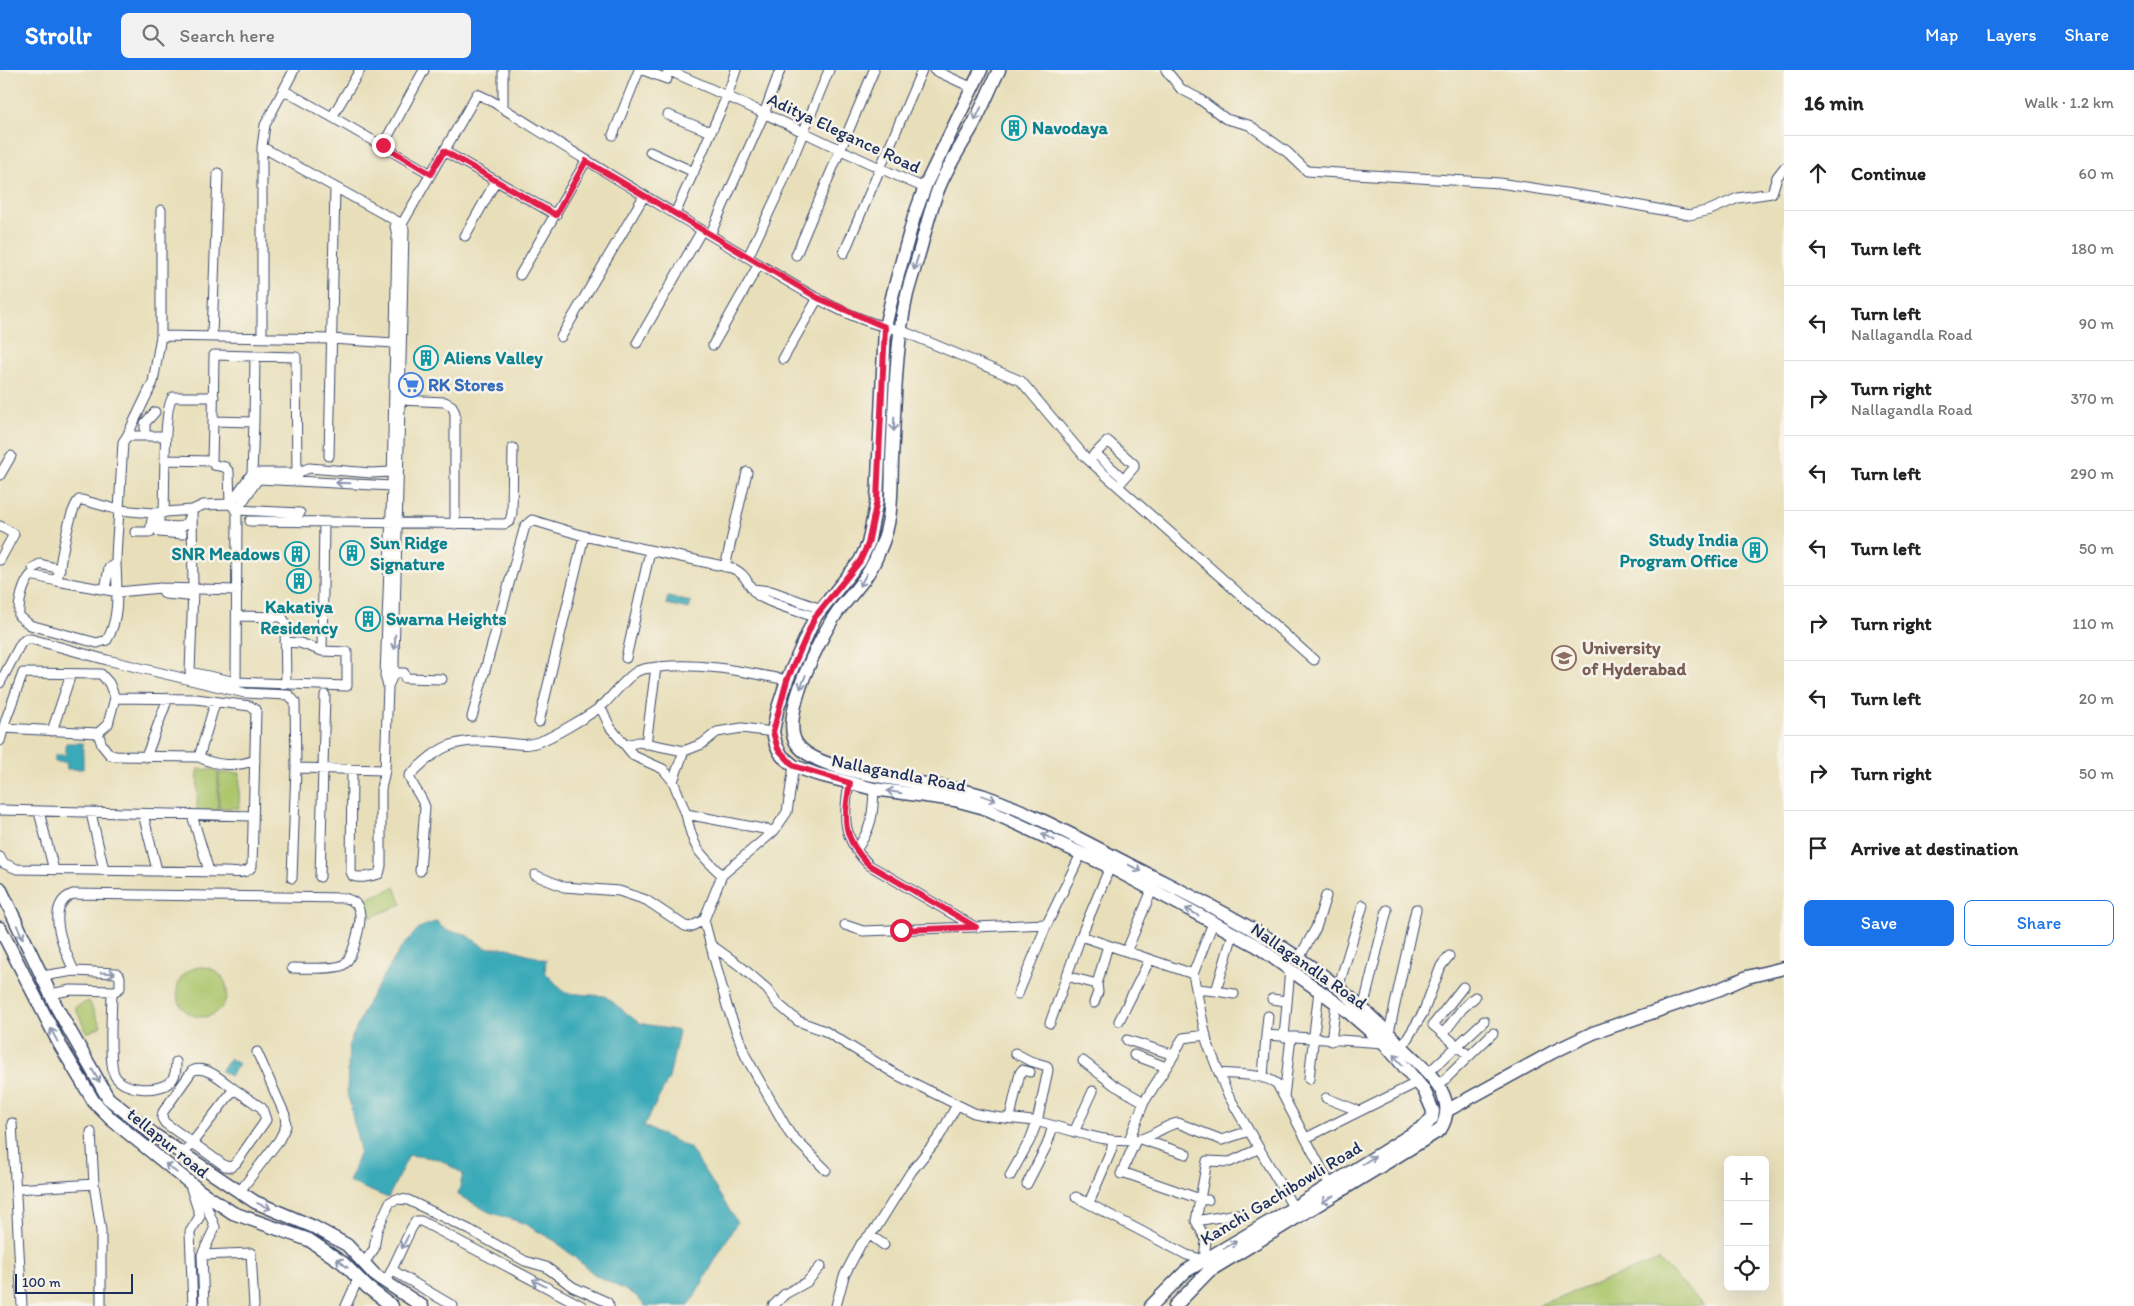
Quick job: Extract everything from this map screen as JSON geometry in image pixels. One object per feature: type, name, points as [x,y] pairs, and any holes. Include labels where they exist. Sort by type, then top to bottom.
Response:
[{"type":"main road","points":[[794,766],[778,749],[773,732],[787,680],[818,613],[860,561],[868,544],[877,500],[885,327],[914,217],[925,188],[981,70]]},
{"type":"main road","name":"Nallagandla Road","points":[[999,70],[975,122],[940,184],[916,260],[900,330],[895,399],[892,499],[888,524],[881,548],[858,587],[826,629],[803,681],[793,713],[792,730],[795,741],[800,748],[838,769],[956,794],[995,800],[1036,817],[1233,919],[1300,958],[1363,1009],[1386,1038],[1423,1077],[1438,1086],[1446,1100],[1448,1110]]},
{"type":"main road","name":"Nallagandla Road","points":[[794,766],[874,789],[956,794],[1110,867],[1257,946],[1386,1038],[1402,1047],[1423,1077],[1433,1114]]},
{"type":"main road","points":[[0,888],[50,994],[108,1098],[154,1134],[255,1202],[314,1227],[347,1245],[375,1275],[422,1306]]},
{"type":"main road","name":"tellapur road","points":[[0,928],[60,1045],[94,1102],[112,1120],[200,1191],[233,1214],[309,1240],[343,1263],[358,1279],[392,1306]]},
{"type":"main road","points":[[1448,1110],[1545,1056],[1593,1033],[1720,989],[1747,977],[1784,968]]},
{"type":"main road","points":[[1720,989],[1784,976]]},
{"type":"main road","name":"Kanchi Gachibowli Road","points":[[1150,1306],[1186,1271],[1204,1260],[1296,1212],[1440,1130],[1447,1120],[1448,1110]]},
{"type":"main road","name":"Kanchi Gachibowli Road","points":[[1175,1306],[1209,1271],[1296,1212],[1330,1185],[1426,1125],[1433,1114]]},
{"type":"street","points":[[262,337],[262,147],[264,125],[294,70]]},
{"type":"street","points":[[332,117],[360,70]]},
{"type":"street","points":[[383,145],[424,70]]},
{"type":"street","points":[[503,70],[503,108]]},
{"type":"street","points":[[613,136],[639,70]]},
{"type":"street","name":"Aditya Elegance Road","points":[[643,70],[667,75],[727,96],[879,169],[925,188]]},
{"type":"street","points":[[675,214],[727,96],[736,70]]},
{"type":"street","points":[[710,235],[764,114],[780,70]]},
{"type":"street","points":[[748,257],[804,134],[830,70]]},
{"type":"street","points":[[796,256],[874,70]]},
{"type":"street","points":[[844,253],[922,70]]},
{"type":"street","points":[[934,70],[974,88]]},
{"type":"street","points":[[1166,70],[1181,89],[1198,98],[1226,119],[1248,125],[1287,152],[1308,171],[1499,183],[1598,198],[1689,215],[1704,212],[1743,197],[1772,193],[1777,177],[1784,168]]},
{"type":"street","points":[[284,90],[431,174]]},
{"type":"street","points":[[352,770],[351,872],[356,877],[372,876],[381,872],[381,789],[385,770],[388,686],[385,676],[400,400],[399,222],[431,174],[477,94],[503,108],[644,196],[818,298],[1021,381],[1092,457],[1314,660]]},
{"type":"street","points":[[668,115],[711,132]]},
{"type":"street","points":[[262,147],[399,222]]},
{"type":"street","points":[[444,151],[556,215]]},
{"type":"street","points":[[650,152],[694,172]]},
{"type":"street","points":[[520,274],[586,161]]},
{"type":"street","points":[[212,336],[218,173]]},
{"type":"street","points":[[465,236],[496,181]]},
{"type":"street","points":[[329,456],[335,187]]},
{"type":"street","points":[[561,337],[644,196]]},
{"type":"street","points":[[161,210],[161,336],[153,382],[124,442],[116,564],[118,592],[112,631],[106,640],[97,642],[30,625],[19,616],[18,608],[27,579],[31,574],[118,592],[161,588],[190,592],[237,590]]},
{"type":"street","points":[[637,342],[702,230]]},
{"type":"street","points":[[388,686],[399,661],[392,472],[394,343],[400,235]]},
{"type":"street","points":[[713,345],[759,264]]},
{"type":"street","points":[[783,359],[818,298]]},
{"type":"street","points":[[161,336],[331,339],[394,343]]},
{"type":"street","points":[[236,682],[237,590],[234,507],[229,472],[225,467],[214,465],[212,461],[214,355],[292,357],[297,359],[297,477]]},
{"type":"street","points":[[234,507],[255,476],[255,356]]},
{"type":"street","points":[[182,534],[159,532],[169,402],[173,397],[214,397]]},
{"type":"street","points":[[400,400],[445,402],[452,406],[455,413],[456,524]]},
{"type":"street","points":[[147,432],[145,423],[155,412]]},
{"type":"street","points":[[147,432],[156,418],[160,415],[168,415]]},
{"type":"street","points":[[213,421],[254,422]]},
{"type":"street","points":[[127,436],[147,432],[166,436]]},
{"type":"street","points":[[1092,457],[1108,441],[1128,458],[1135,466],[1121,482]]},
{"type":"street","points":[[250,521],[499,525],[510,521],[512,513],[514,448]]},
{"type":"street","points":[[0,475],[10,456]]},
{"type":"street","points":[[165,460],[212,461]]},
{"type":"street","points":[[297,477],[309,468],[371,473],[392,472]]},
{"type":"street","points":[[725,567],[747,472]]},
{"type":"street","points":[[255,476],[297,477],[392,486]]},
{"type":"street","points":[[58,581],[70,522],[79,500],[119,510],[159,513],[195,509],[202,505],[300,513]]},
{"type":"street","points":[[165,526],[182,527],[187,523],[195,509]]},
{"type":"street","points":[[195,509],[190,592],[190,672],[236,682],[347,686],[347,652],[322,650],[300,643],[285,642]]},
{"type":"street","points":[[135,532],[150,532],[159,513]]},
{"type":"street","points":[[472,717],[525,526],[532,520],[584,536],[732,568],[745,575],[752,589],[761,597],[818,613]]},
{"type":"street","points":[[322,650],[324,522]]},
{"type":"street","points":[[0,526],[14,534],[0,560]]},
{"type":"street","points":[[539,722],[584,536]]},
{"type":"street","points":[[626,658],[650,551]]},
{"type":"street","points":[[33,568],[40,564],[60,569]]},
{"type":"street","points":[[105,589],[108,568],[116,564]]},
{"type":"street","points":[[237,616],[282,617],[285,622],[286,684]]},
{"type":"street","points":[[0,684],[21,643],[26,639],[31,639],[107,660],[245,693],[289,695],[295,702],[296,768],[292,878]]},
{"type":"street","points":[[420,871],[425,807],[422,797],[412,787],[409,776],[432,755],[458,742],[476,740],[512,744],[537,743],[600,706],[638,671],[656,667],[714,663],[787,680]]},
{"type":"street","points":[[646,744],[656,667]]},
{"type":"street","points":[[0,741],[3,728],[23,673],[101,674],[109,683],[115,698],[108,724],[98,733],[3,728]]},
{"type":"street","points":[[394,673],[404,673],[405,678],[442,679]]},
{"type":"street","points":[[52,731],[71,674]]},
{"type":"street","points":[[320,876],[325,695]]},
{"type":"street","points":[[0,857],[3,863],[17,869],[209,872],[250,870],[252,866],[254,816],[256,710],[250,706],[215,703],[196,699],[115,698]]},
{"type":"street","points":[[146,757],[168,698]]},
{"type":"street","points":[[199,757],[215,703]]},
{"type":"street","points":[[600,706],[610,727],[634,756],[663,769],[673,781],[686,814],[694,842],[701,856],[722,875]]},
{"type":"street","points":[[626,745],[639,742],[684,751],[702,744],[717,732],[742,728],[773,732]]},
{"type":"street","points":[[98,733],[102,745],[110,755],[199,757],[209,762],[222,764],[245,764],[255,760]]},
{"type":"street","points":[[673,781],[684,751]]},
{"type":"street","points":[[794,766],[787,812],[774,831],[722,875],[704,920],[727,1006],[746,1057],[790,1134],[826,1170]]},
{"type":"street","points":[[296,768],[385,770]]},
{"type":"street","points":[[850,783],[844,813],[846,826],[856,850],[869,865],[976,927]]},
{"type":"street","points":[[856,850],[869,830],[873,817],[874,789]]},
{"type":"street","points":[[0,810],[254,816]]},
{"type":"street","points":[[38,812],[54,870]]},
{"type":"street","points":[[91,813],[104,870]]},
{"type":"street","points":[[143,814],[157,870]]},
{"type":"street","points":[[686,814],[774,831]]},
{"type":"street","points":[[192,815],[209,872]]},
{"type":"street","points":[[1018,994],[1047,924],[1080,854]]},
{"type":"street","points":[[1050,1023],[1081,936],[1110,867]]},
{"type":"street","points":[[535,875],[564,887],[619,891],[646,900],[685,926],[690,927],[704,920]]},
{"type":"street","points":[[1127,950],[1152,890]]},
{"type":"street","points":[[74,971],[60,941],[59,933],[61,904],[66,896],[73,894],[335,898],[352,900],[360,911],[360,922],[354,949],[349,959],[343,965],[332,967],[292,968]]},
{"type":"street","points":[[1300,958],[1316,928],[1326,896]]},
{"type":"street","points":[[1338,988],[1363,905]]},
{"type":"street","points":[[1266,1035],[1331,1041],[1386,1038],[1416,909]]},
{"type":"street","points":[[1363,1009],[1387,910]]},
{"type":"street","points":[[1213,923],[1193,974],[1206,1035],[1227,1094],[1296,1212]]},
{"type":"street","points":[[845,925],[868,931],[1047,924]]},
{"type":"street","points":[[1216,991],[1233,934]]},
{"type":"street","points":[[1081,936],[1127,950],[1150,960],[1193,974]]},
{"type":"street","points":[[1094,1003],[1108,944]]},
{"type":"street","points":[[711,946],[740,965],[767,989],[778,1004],[798,1021],[825,1031],[897,1075],[957,1104],[985,1116],[1037,1122],[1113,1141],[1135,1140],[1186,1154]]},
{"type":"street","points":[[1402,1047],[1422,1013],[1442,966],[1449,956]]},
{"type":"street","points":[[1119,1021],[1150,960]]},
{"type":"street","points":[[1284,1097],[1287,1037],[1286,1001],[1290,969]]},
{"type":"street","points":[[42,976],[74,971],[116,973],[120,977],[120,988],[112,992],[71,990],[50,994]]},
{"type":"street","points":[[1066,976],[1097,984]]},
{"type":"street","points":[[1463,987],[1433,1025],[1469,1056]]},
{"type":"street","points":[[1197,989],[1234,994]]},
{"type":"street","points":[[1309,1079],[1319,990]]},
{"type":"street","points":[[112,992],[112,1068],[119,1081],[131,1086],[155,1088],[172,1080],[175,1075],[176,1062]]},
{"type":"street","points":[[1443,1034],[1462,1009],[1475,997]]},
{"type":"street","points":[[1272,999],[1286,1001]]},
{"type":"street","points":[[1331,1041],[1336,1003]]},
{"type":"street","points":[[1263,1078],[1268,1016]]},
{"type":"street","points":[[1306,1138],[1423,1077],[1484,1021]]},
{"type":"street","points":[[1438,1086],[1493,1033]]},
{"type":"street","points":[[1204,1199],[1122,1173],[1135,1140],[1144,1102],[1183,1038],[1206,1035]]},
{"type":"street","points":[[1126,1040],[1174,1055]]},
{"type":"street","points":[[240,1191],[279,1140],[286,1126],[285,1115],[257,1052]]},
{"type":"street","points":[[1010,1176],[1030,1140],[1037,1122],[1048,1068],[1015,1053]]},
{"type":"street","points":[[1134,1055],[1166,1067]]},
{"type":"street","points":[[1083,1061],[1114,1085],[1144,1102]]},
{"type":"street","points":[[197,1068],[204,1070],[234,1088],[262,1108],[266,1120],[236,1163],[231,1167],[225,1166],[192,1143],[164,1123],[162,1118],[163,1112],[192,1071],[197,1068]]},
{"type":"street","points":[[1010,1118],[1020,1073],[1022,1070],[1030,1072]]},
{"type":"street","points":[[1218,1073],[1263,1078],[1273,1080],[1278,1084],[1330,1185]]},
{"type":"street","points":[[183,1154],[234,1088]]},
{"type":"street","points":[[1074,1132],[1093,1091]]},
{"type":"street","points":[[1326,1098],[1359,1111]]},
{"type":"street","points":[[836,1306],[844,1276],[861,1244],[870,1235],[898,1196],[911,1172],[939,1137],[957,1104]]},
{"type":"street","points":[[12,1123],[22,1306]]},
{"type":"street","points":[[1135,1140],[1178,1123],[1222,1140],[1248,1131]]},
{"type":"street","points":[[1027,1184],[1047,1145],[1053,1126]]},
{"type":"street","points":[[91,1132],[94,1184],[101,1231],[101,1306]]},
{"type":"street","points":[[1089,1203],[1112,1151],[1113,1141]]},
{"type":"street","points":[[1076,1197],[1187,1255],[1204,1260],[1206,1240],[1196,1221],[1204,1199],[1207,1162],[1230,1162],[1258,1149]]},
{"type":"street","points":[[189,1182],[200,1216],[190,1232],[194,1306]]},
{"type":"street","points":[[16,1189],[94,1184]]},
{"type":"street","points":[[200,1191],[215,1227],[202,1255],[204,1306]]},
{"type":"street","points":[[364,1263],[374,1249],[377,1230],[390,1202],[397,1199],[408,1200],[470,1230],[525,1262],[546,1267],[568,1284],[604,1301],[609,1306]]},
{"type":"street","points":[[1196,1221],[1237,1214]]},
{"type":"street","points":[[386,1282],[411,1229],[416,1221],[421,1221],[582,1306]]},
{"type":"street","points":[[870,1235],[884,1245]]},
{"type":"street","points":[[202,1255],[252,1253],[254,1306]]},
{"type":"street","points":[[773,1306],[785,1294],[807,1282],[821,1266]]},
{"type":"street","points":[[392,1270],[453,1306]]},
{"type":"street","points":[[346,1306],[358,1279]]},
{"type":"green space","points":[[198,769],[218,770],[218,811],[197,811]]},
{"type":"green space","points":[[219,773],[240,773],[239,808],[219,808]]},
{"type":"green space","points":[[395,887],[402,904],[370,918],[362,901]]},
{"type":"green space","points":[[197,967],[207,967],[220,974],[227,987],[227,997],[220,1010],[207,1017],[197,1017],[188,1013],[181,1006],[177,997],[177,987],[181,978],[188,971]]},
{"type":"green space","points":[[89,1001],[101,1026],[87,1033],[75,1007]]},
{"type":"green space","points":[[1659,1260],[1704,1306],[1536,1306]]},
{"type":"water","points":[[668,597],[691,602],[689,609],[666,604]]},
{"type":"water","points":[[66,743],[83,743],[83,769],[67,769],[66,762],[55,762],[55,755],[66,755]]},
{"type":"water","points":[[437,921],[439,925],[448,931],[463,933],[486,948],[508,948],[546,960],[545,972],[565,993],[605,996],[639,1023],[679,1031],[669,1078],[644,1126],[690,1148],[737,1222],[689,1306],[645,1306],[635,1295],[595,1275],[555,1241],[523,1223],[489,1212],[458,1195],[463,1174],[439,1159],[409,1155],[388,1198],[349,1182],[360,1151],[347,1091],[349,1044],[369,1000],[401,948],[419,928]]},
{"type":"water","points":[[230,1058],[239,1064],[230,1076],[221,1071]]},
{"type":"place","name":"Navodaya","points":[[1014,128]]},
{"type":"place","name":"Aliens Valley","points":[[426,358]]},
{"type":"place","name":"RK Stores","points":[[411,385]]},
{"type":"place","name":"Study India Program Office","points":[[1755,550]]},
{"type":"place","name":"Sun Ridge Signature","points":[[352,553]]},
{"type":"place","name":"SNR Meadows","points":[[297,554]]},
{"type":"place","name":"Kakatiya Residency","points":[[299,581]]},
{"type":"place","name":"Swarna Heights","points":[[368,619]]},
{"type":"place","name":"University of Hyderabad","points":[[1564,658]]},
{"type":"route","points":[[383,145],[431,174],[444,151],[556,215],[586,161],[818,298],[837,308],[885,327],[880,397],[877,500],[868,544],[860,561],[815,617],[787,680],[777,711],[773,732],[782,756],[794,766],[850,783],[844,813],[846,826],[859,856],[887,877],[976,927],[927,927],[901,930]]}]
